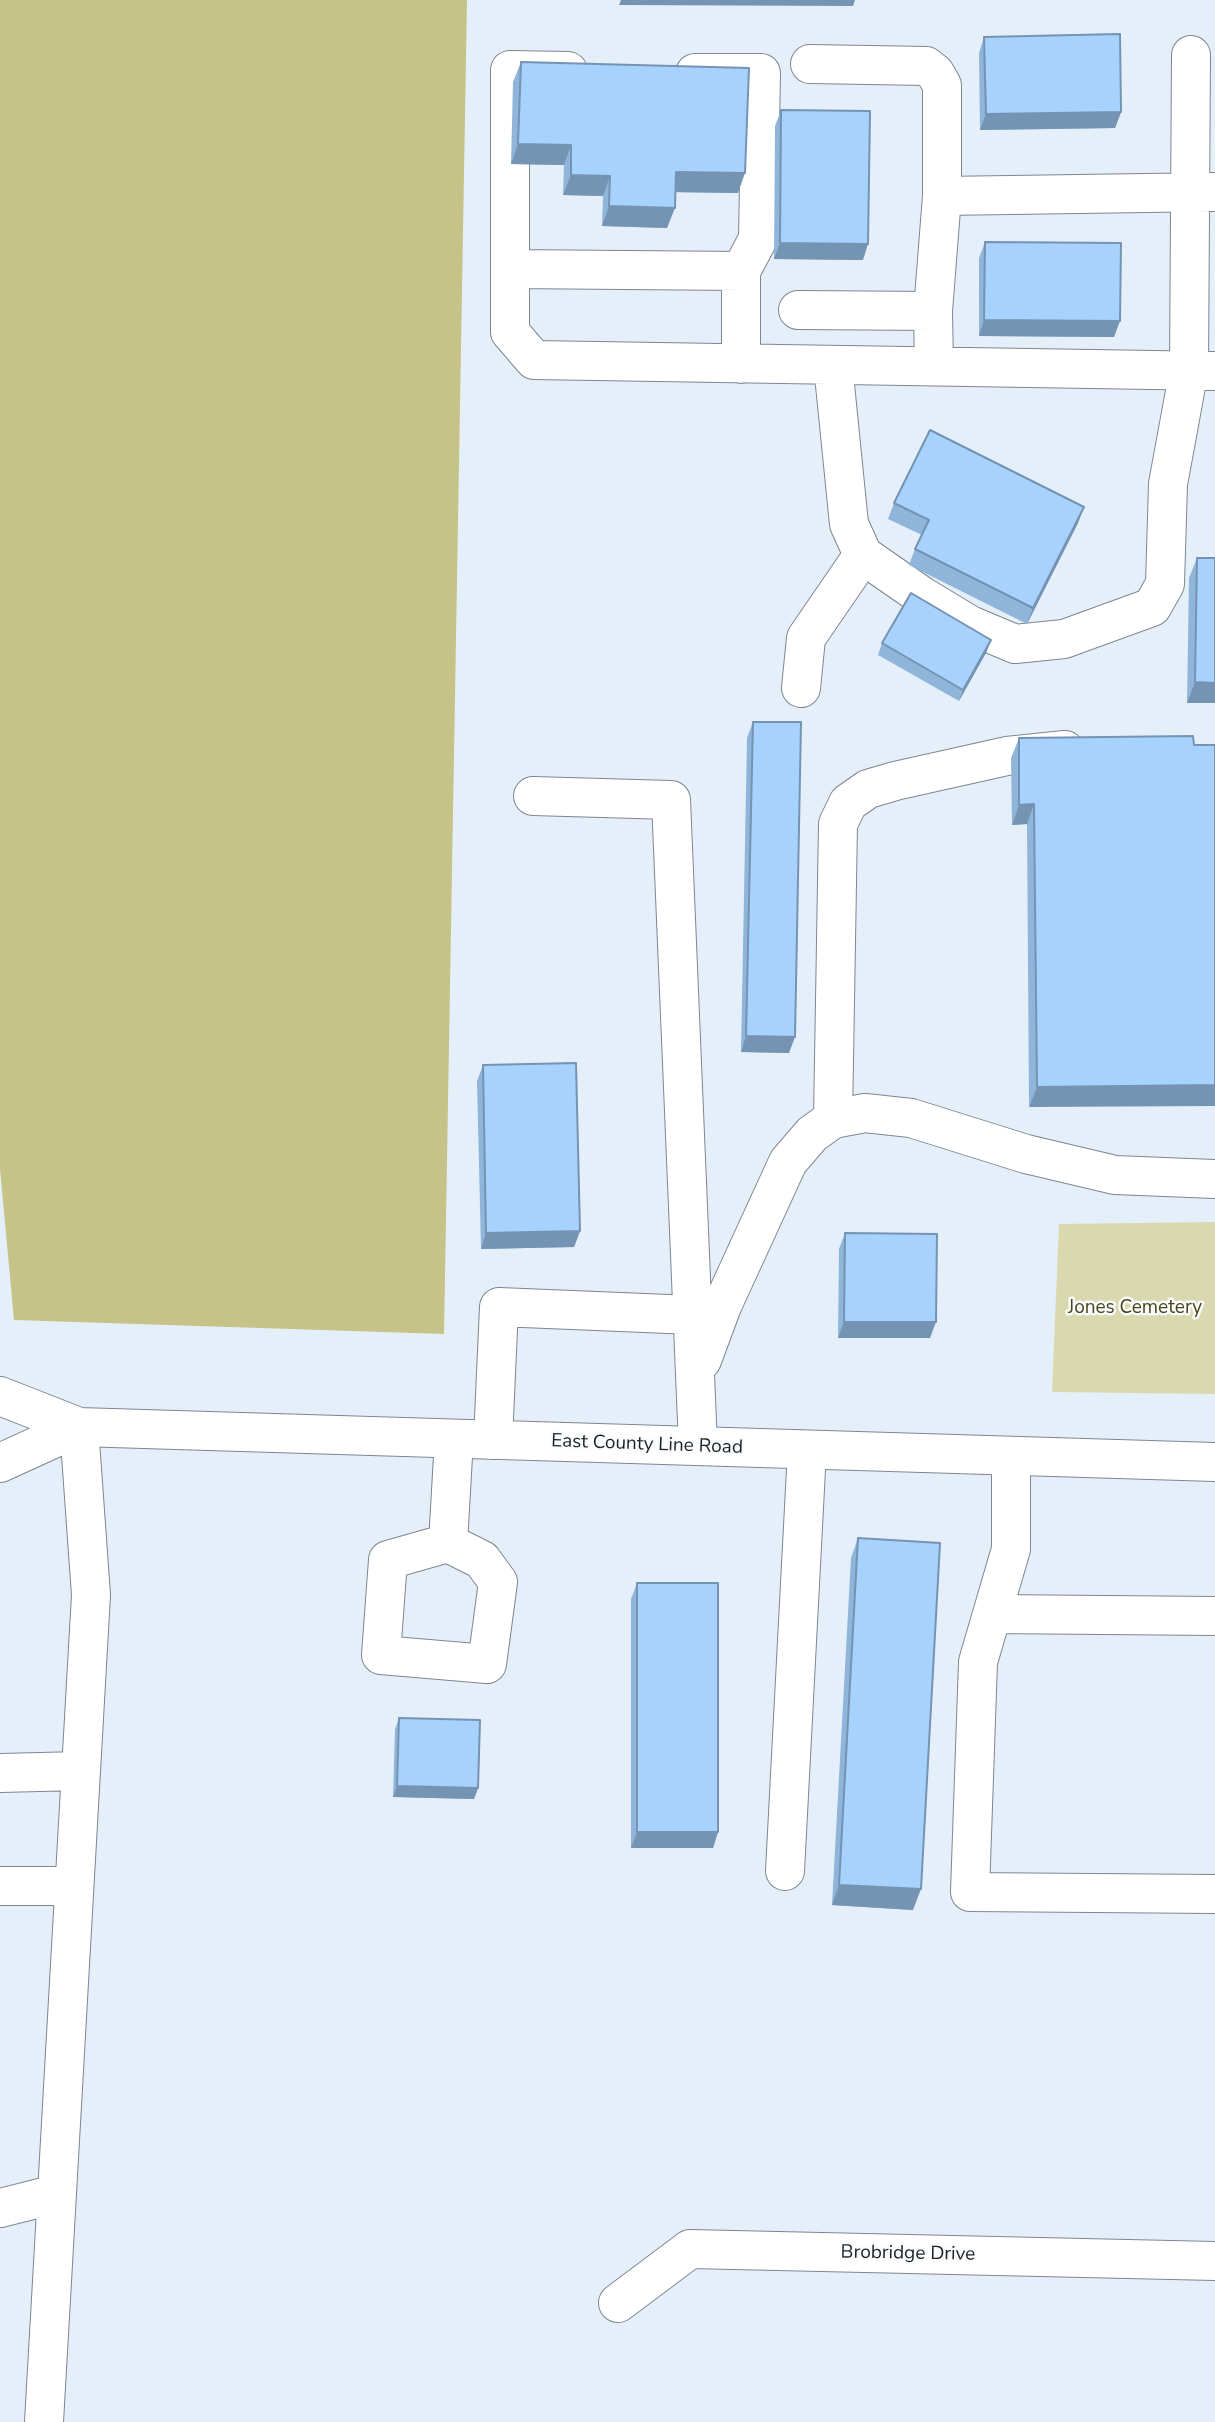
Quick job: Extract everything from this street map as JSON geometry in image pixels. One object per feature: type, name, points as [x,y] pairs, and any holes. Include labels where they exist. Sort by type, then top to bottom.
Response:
[{"type":"street","points":[[833,365],[849,524],[863,555],[970,625],[1015,644],[1064,639],[1152,607],[1165,584],[1168,484],[1202,370],[1203,192],[1191,55]]},
{"type":"street","points":[[810,64],[926,66],[942,85],[942,196],[933,311],[934,366]]},
{"type":"street","points":[[608,72],[510,70],[510,332],[534,360],[1202,370]]},
{"type":"street","points":[[663,72],[761,74],[758,239],[741,271],[741,364]]},
{"type":"street","points":[[942,196],[1203,192]]},
{"type":"street","points":[[510,269],[741,271]]},
{"type":"street","points":[[798,310],[933,311]]},
{"type":"street","points":[[801,688],[806,638],[863,555]]},
{"type":"street","points":[[833,1119],[838,824],[848,803],[868,789],[895,781],[1007,756],[1098,749]]},
{"type":"street","points":[[533,796],[671,800],[698,1446]]},
{"type":"street","points":[[695,1378],[722,1306],[788,1162],[812,1134],[833,1119],[865,1113],[911,1118],[1026,1154],[1115,1175],[1215,1179]]},
{"type":"street","points":[[493,1440],[499,1307],[693,1315]]},
{"type":"street","name":"East County Line Road","points":[[0,1396],[79,1427],[1215,1462]]},
{"type":"street","points":[[44,2422],[91,1595],[79,1427]]},
{"type":"street","name":"East County Line Road","points":[[0,1463],[79,1427]]},
{"type":"street","points":[[447,1543],[454,1439]]},
{"type":"street","points":[[785,1871],[807,1450]]},
{"type":"street","points":[[1011,1456],[1011,1549],[978,1662],[970,1892],[1215,1894]]},
{"type":"street","points":[[992,1614],[1215,1616]]},
{"type":"street","points":[[0,1773],[80,1771]]},
{"type":"street","points":[[0,1886],[74,1886]]},
{"type":"street","points":[[0,2208],[56,2194]]},
{"type":"street","name":"Brobridge Drive","points":[[618,2303],[690,2249],[1215,2261]]},
{"type":"green space","name":"Jones Cemetery","points":[[1215,1222],[1215,1394],[1052,1392],[1059,1224]]},
{"type":"shaded area","points":[[0,0],[467,0],[444,1334],[14,1320],[0,1169]]},
{"type":"building","points":[[1120,34],[1121,112],[986,114],[984,37]]},
{"type":"building","points":[[521,62],[749,68],[745,173],[676,172],[675,208],[609,206],[610,176],[571,175],[571,145],[518,144]]},
{"type":"building","points":[[781,110],[870,111],[868,244],[780,243]]},
{"type":"building","points":[[985,242],[1121,243],[1120,321],[984,320]]},
{"type":"building","points":[[930,430],[1084,507],[1033,608],[915,549],[929,520],[894,503]]},
{"type":"building","points":[[1197,558],[1215,558],[1215,683],[1195,682]]},
{"type":"building","points":[[911,593],[991,640],[963,690],[882,643]]},
{"type":"building","points":[[753,722],[801,722],[795,1037],[746,1036]]},
{"type":"building","points":[[1193,736],[1194,745],[1215,745],[1215,1085],[1037,1087],[1034,804],[1019,805],[1019,738]]},
{"type":"building","points":[[576,1063],[580,1231],[486,1233],[483,1065]]},
{"type":"building","points":[[845,1233],[937,1234],[936,1322],[844,1322]]},
{"type":"building","points":[[858,1538],[940,1543],[921,1889],[839,1885]]},
{"type":"building","points":[[637,1583],[718,1583],[718,1832],[637,1832]]},
{"type":"building","points":[[399,1718],[480,1720],[478,1788],[397,1786]]}]
